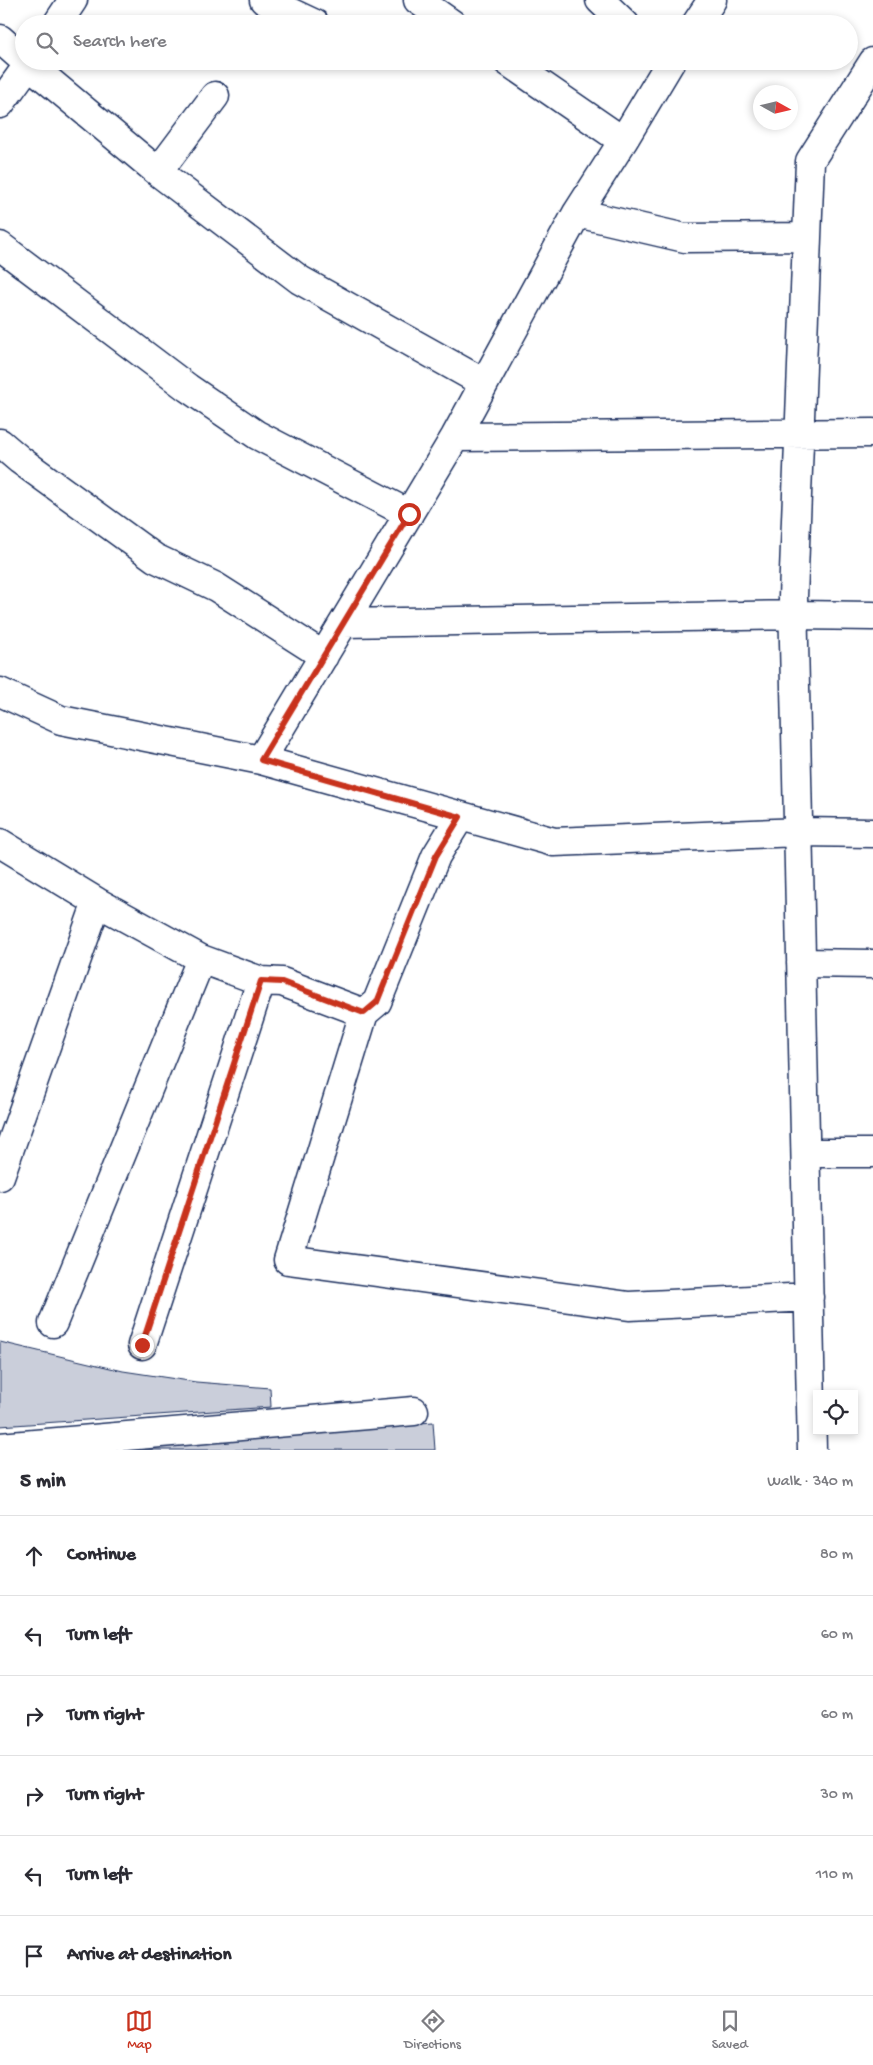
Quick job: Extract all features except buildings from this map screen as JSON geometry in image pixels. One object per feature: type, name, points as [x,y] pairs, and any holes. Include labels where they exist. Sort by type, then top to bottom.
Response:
[{"type":"street","points":[[63,15],[73,0]]},
{"type":"street","points":[[264,0],[296,15]]},
{"type":"street","points":[[418,0],[439,15]]},
{"type":"street","points":[[600,0],[616,15]]},
{"type":"street","points":[[702,15],[712,0]]},
{"type":"street","points":[[0,39],[15,52]]},
{"type":"street","points":[[812,1450],[794,615],[810,161],[873,62]]},
{"type":"street","points":[[0,104],[22,70]]},
{"type":"street","points":[[37,70],[158,172],[300,280],[484,383]]},
{"type":"street","points":[[520,70],[623,141]]},
{"type":"street","points":[[261,760],[455,437],[577,213],[623,141],[664,70]]},
{"type":"street","points":[[158,172],[215,96]]},
{"type":"street","points":[[577,213],[685,238],[807,237]]},
{"type":"street","points":[[0,246],[188,388],[257,434],[409,514]]},
{"type":"street","points":[[455,437],[873,432]]},
{"type":"street","points":[[0,443],[20,460],[155,558],[216,587],[324,656]]},
{"type":"street","points":[[344,623],[794,615],[873,616]]},
{"type":"street","points":[[0,692],[61,720],[261,760],[554,842],[799,832],[873,833]]},
{"type":"street","points":[[460,817],[436,856],[377,1002],[364,1013],[288,1260],[629,1306],[809,1297]]},
{"type":"street","points":[[0,843],[97,902],[201,959],[261,981],[282,982],[364,1013]]},
{"type":"street","points":[[0,1176],[97,902]]},
{"type":"street","points":[[53,1323],[201,959]]},
{"type":"street","points":[[802,963],[873,964]]},
{"type":"street","points":[[142,1345],[261,981]]},
{"type":"street","points":[[806,1153],[873,1153]]},
{"type":"street","points":[[0,1447],[414,1411]]},
{"type":"route","points":[[142,1345],[261,981],[282,982],[364,1013],[377,1002],[436,856],[460,817],[261,760],[409,514]]}]
